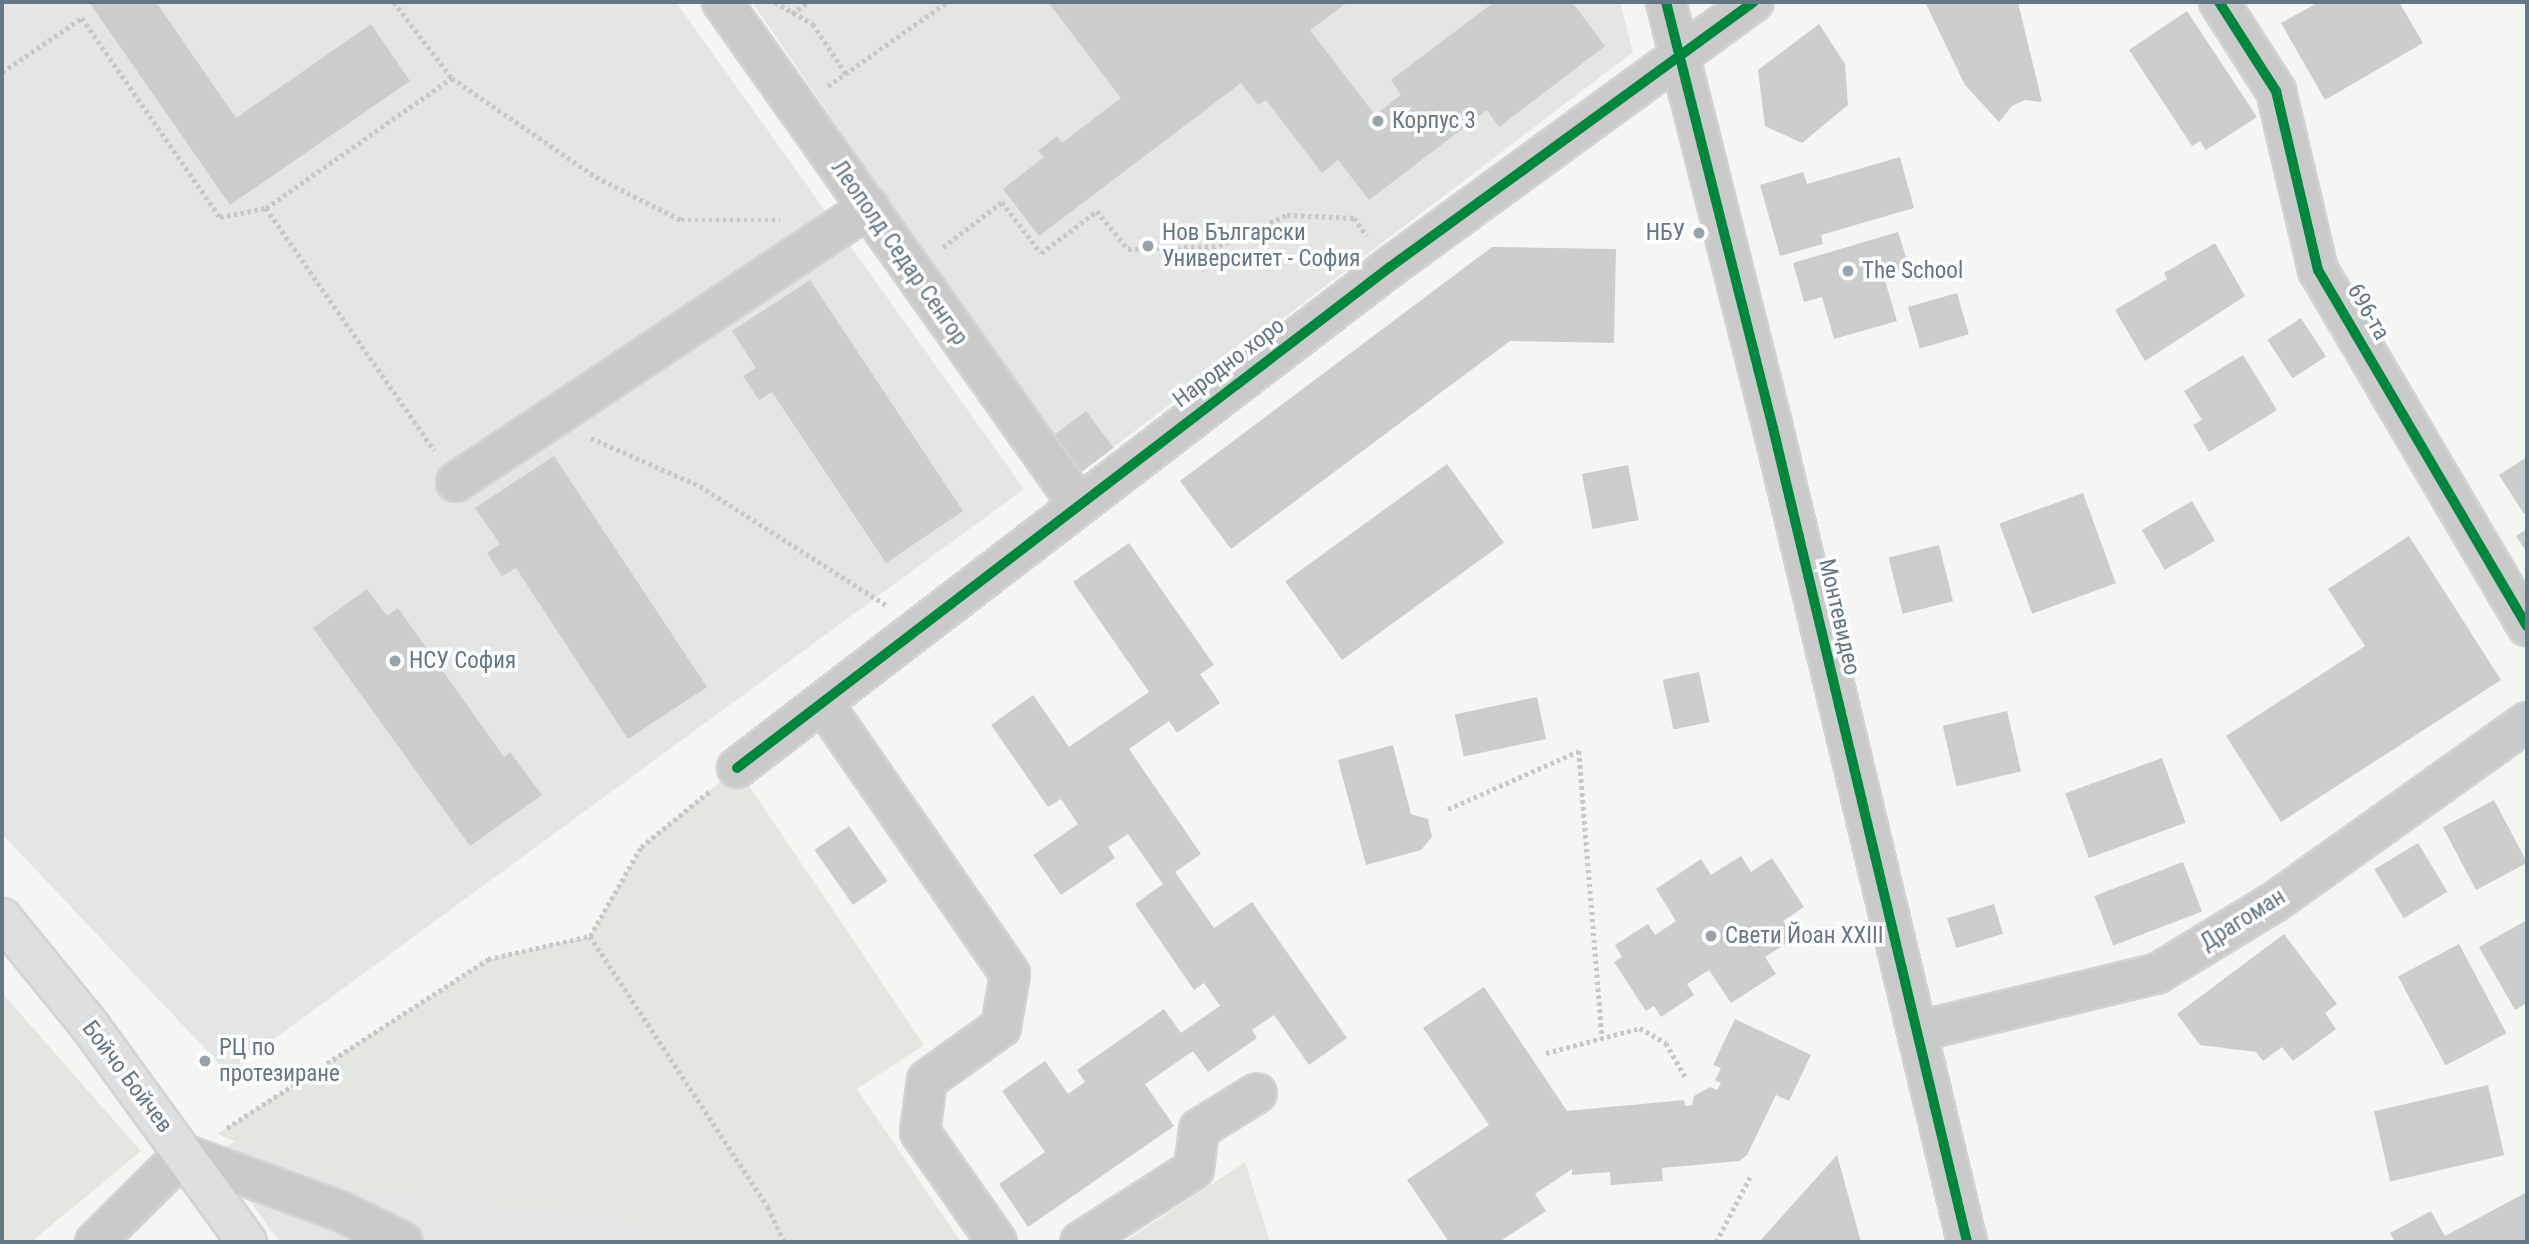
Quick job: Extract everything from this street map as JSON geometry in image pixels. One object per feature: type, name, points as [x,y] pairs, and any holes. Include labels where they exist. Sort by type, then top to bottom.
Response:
[{"type":"highway","name":"Бойчо Бойчев","points":[[2,918],[90,1026],[247,1242]]},
{"type":"street","name":"Леополд Седар Сенгор","points":[[722,2],[1078,504]]},
{"type":"street","name":"Монтевидео","points":[[1666,2],[1919,1031],[1967,1242]]},
{"type":"street","name":"Народно хоро","points":[[737,768],[824,705],[1078,504],[1390,267],[1754,2]]},
{"type":"street","name":"696-та","points":[[2219,2],[2276,91],[2318,270],[2527,626]]},
{"type":"street","points":[[456,482],[869,208]]},
{"type":"street","points":[[824,705],[1010,974],[1001,1027],[927,1080],[920,1132],[997,1242]]},
{"type":"street","name":"Драгоман","points":[[1919,1031],[2158,973],[2276,901],[2527,722]]},
{"type":"street","points":[[1080,1242],[1195,1169],[1199,1129],[1257,1093]]},
{"type":"street","points":[[94,1242],[184,1154],[340,1211],[404,1242]]},
{"type":"street","points":[[340,1211],[360,1242]]},
{"type":"path","points":[[394,2],[452,78],[596,177],[681,219],[779,220],[822,239]]},
{"type":"path","points":[[775,2],[813,24],[846,75]]},
{"type":"path","points":[[792,14],[808,2]]},
{"type":"path","points":[[796,108],[947,2]]},
{"type":"path","points":[[2,72],[82,18],[220,217],[266,208],[452,78]]},
{"type":"path","points":[[912,271],[1002,202],[1041,253],[1097,211],[1128,250],[1219,246],[1287,215],[1354,218],[1390,267]]},
{"type":"path","points":[[266,208],[456,482]]},
{"type":"path","points":[[549,420],[700,486],[921,627]]},
{"type":"path","points":[[1448,809],[1579,751],[1602,1038]]},
{"type":"path","points":[[184,1154],[488,959],[590,936],[641,847],[737,768]]},
{"type":"path","points":[[590,936],[768,1207],[784,1242]]},
{"type":"path","points":[[1546,1053],[1640,1027],[1666,1042],[1686,1077]]},
{"type":"path","points":[[1716,1242],[1750,1177]]},
{"type":"shaded area","name":"НСУ София","points":[[2,2],[676,2],[1024,489],[228,1073],[2,834]]},
{"type":"shaded area","name":"Нов Български Университет - София","points":[[752,2],[1620,2],[1633,52],[1077,475]]},
{"type":"shaded area","points":[[737,768],[924,1045],[857,1089],[961,1242],[640,1242],[634,1222],[358,1190],[217,1134],[488,959],[590,936],[641,847]]},
{"type":"shaded area","points":[[2,993],[141,1151],[31,1242],[2,1242]]},
{"type":"shaded area","points":[[235,1141],[358,1190],[634,1222],[640,1242],[280,1242],[215,1154]]},
{"type":"shaded area","points":[[1245,1162],[1270,1242],[1124,1242]]},
{"type":"building","points":[[89,2],[156,2],[236,118],[371,24],[410,81],[230,205]]},
{"type":"building","name":"Корпус 3","points":[[1048,2],[1348,2],[1310,30],[1375,115],[1401,95],[1391,80],[1494,2],[1572,2],[1605,46],[1499,127],[1487,110],[1369,200],[1338,160],[1322,173],[1266,100],[1258,105],[1241,83],[1039,236],[1003,189],[1044,157],[1038,151],[1057,136],[1062,143],[1121,98]]},
{"type":"building","points":[[1925,2],[2018,2],[2042,102],[2025,100],[2012,106],[1999,122],[1965,85]]},
{"type":"building","points":[[2319,2],[2399,2],[2423,43],[2325,100],[2281,23]]},
{"type":"building","points":[[2187,11],[2257,117],[2206,150],[2200,141],[2192,146],[2129,50]]},
{"type":"building","points":[[1819,24],[1845,64],[1848,105],[1802,143],[1765,126],[1758,70]]},
{"type":"building","points":[[1900,157],[1914,208],[1821,235],[1823,244],[1780,256],[1760,185],[1803,172],[1807,184]]},
{"type":"building","points":[[1898,232],[1910,270],[1884,277],[1897,321],[1834,339],[1822,297],[1804,302],[1793,263]]},
{"type":"building","points":[[2215,243],[2245,296],[2145,361],[2115,310],[2167,279],[2164,273]]},
{"type":"building","points":[[1492,247],[1616,249],[1614,343],[1510,341],[1231,549],[1180,481]]},
{"type":"building","points":[[810,280],[963,511],[886,563],[772,392],[759,400],[743,376],[756,368],[732,331]]},
{"type":"building","points":[[1957,293],[1969,334],[1920,348],[1908,307]]},
{"type":"building","points":[[2301,318],[2326,357],[2293,378],[2267,340]]},
{"type":"building","points":[[2243,355],[2277,410],[2209,452],[2193,425],[2202,420],[2184,391]]},
{"type":"building","points":[[1086,411],[1114,448],[1077,475],[1049,439]]},
{"type":"building","points":[[554,456],[707,687],[628,739],[516,568],[502,576],[487,553],[500,544],[475,508]]},
{"type":"building","points":[[2527,457],[2527,511],[2524,514],[2499,475]]},
{"type":"building","points":[[1447,464],[1504,542],[1342,660],[1285,582]]},
{"type":"building","points":[[1628,465],[1639,520],[1593,529],[1582,474]]},
{"type":"building","points":[[2083,493],[2116,583],[2032,614],[1999,523]]},
{"type":"building","points":[[2192,501],[2215,541],[2165,570],[2142,530]]},
{"type":"building","points":[[2527,529],[2527,553],[2516,536]]},
{"type":"building","points":[[2409,536],[2501,680],[2281,822],[2226,736],[2365,646],[2328,589]]},
{"type":"building","points":[[1129,543],[1214,665],[1200,674],[1220,703],[1177,733],[1169,721],[1129,749],[1201,854],[1175,872],[1214,928],[1252,902],[1347,1038],[1309,1065],[1274,1015],[1252,1030],[1257,1038],[1208,1072],[1193,1051],[1145,1084],[1174,1126],[1028,1227],[999,1184],[1045,1152],[1002,1091],[1045,1061],[1068,1094],[1085,1082],[1077,1070],[1164,1009],[1181,1033],[1220,1006],[1204,983],[1194,990],[1135,904],[1163,884],[1128,834],[1108,847],[1115,858],[1061,895],[1033,855],[1078,824],[1061,799],[1048,807],[991,725],[1033,695],[1069,747],[1149,692],[1073,582]]},
{"type":"building","points":[[1939,545],[1953,601],[1903,614],[1889,558]]},
{"type":"building","points":[[367,589],[387,616],[398,608],[504,757],[510,752],[542,795],[470,846],[313,628]]},
{"type":"building","points":[[1699,672],[1710,722],[1673,730],[1663,680]]},
{"type":"building","points":[[1537,697],[1546,739],[1464,757],[1455,714]]},
{"type":"building","points":[[2007,711],[2021,771],[1957,786],[1943,726]]},
{"type":"building","points":[[1393,745],[1411,814],[1428,819],[1432,837],[1421,850],[1366,865],[1338,760]]},
{"type":"building","points":[[2162,758],[2186,823],[2089,858],[2065,793]]},
{"type":"building","points":[[2494,800],[2527,863],[2476,890],[2443,827]]},
{"type":"building","points":[[849,826],[887,881],[853,905],[815,850]]},
{"type":"building","points":[[2418,843],[2447,892],[2404,918],[2374,869]]},
{"type":"building","name":"Свети Йоан XXIII","points":[[1741,856],[1751,872],[1772,858],[1804,907],[1783,921],[1795,938],[1765,957],[1776,974],[1731,1003],[1709,970],[1687,984],[1694,995],[1661,1017],[1654,1006],[1646,1011],[1614,962],[1622,957],[1615,945],[1648,924],[1655,935],[1676,921],[1656,889],[1701,859],[1711,875]]},
{"type":"building","points":[[2183,862],[2202,911],[2113,946],[2094,896]]},
{"type":"building","points":[[1994,904],[2003,934],[1956,948],[1947,918]]},
{"type":"building","points":[[2527,920],[2527,1003],[2515,1010],[2479,947]]},
{"type":"building","points":[[2284,934],[2337,1004],[2325,1013],[2336,1029],[2293,1061],[2282,1047],[2263,1061],[2256,1052],[2200,1045],[2177,1014]]},
{"type":"building","points":[[2459,944],[2506,1033],[2445,1066],[2398,976]]},
{"type":"building","points":[[1484,987],[1567,1111],[1684,1100],[1685,1106],[1692,1105],[1694,1096],[1710,1087],[1717,1090],[1721,1083],[1715,1080],[1721,1068],[1713,1065],[1735,1019],[1811,1055],[1789,1101],[1776,1095],[1747,1155],[1739,1161],[1662,1168],[1663,1181],[1611,1185],[1610,1172],[1572,1175],[1572,1169],[1535,1194],[1546,1211],[1499,1242],[1449,1242],[1407,1180],[1489,1125],[1423,1028]]},
{"type":"building","points":[[2488,1085],[2504,1155],[2390,1181],[2374,1111]]},
{"type":"building","points":[[1837,1155],[1861,1242],[1759,1242]]},
{"type":"building","points":[[2527,1192],[2527,1242],[2395,1242],[2390,1233],[2431,1211],[2445,1236]]},
{"type":"cycle path","points":[[1666,2],[1773,428],[1967,1242]]},
{"type":"cycle path","points":[[737,768],[1390,267],[1754,2]]},
{"type":"cycle path","points":[[2219,2],[2276,91],[2318,270],[2527,626]]},
{"type":"place","name":"Корпус 3","points":[[1378,121]]},
{"type":"place","name":"НБУ","points":[[1699,233]]},
{"type":"place","name":"Нов Български Университет - София","points":[[1148,246]]},
{"type":"place","name":"The School","points":[[1848,271]]},
{"type":"place","name":"НСУ София","points":[[395,661]]},
{"type":"place","name":"Свети Йоан XXIII","points":[[1711,936]]},
{"type":"place","name":"РЦ по протезиране","points":[[205,1061]]}]
